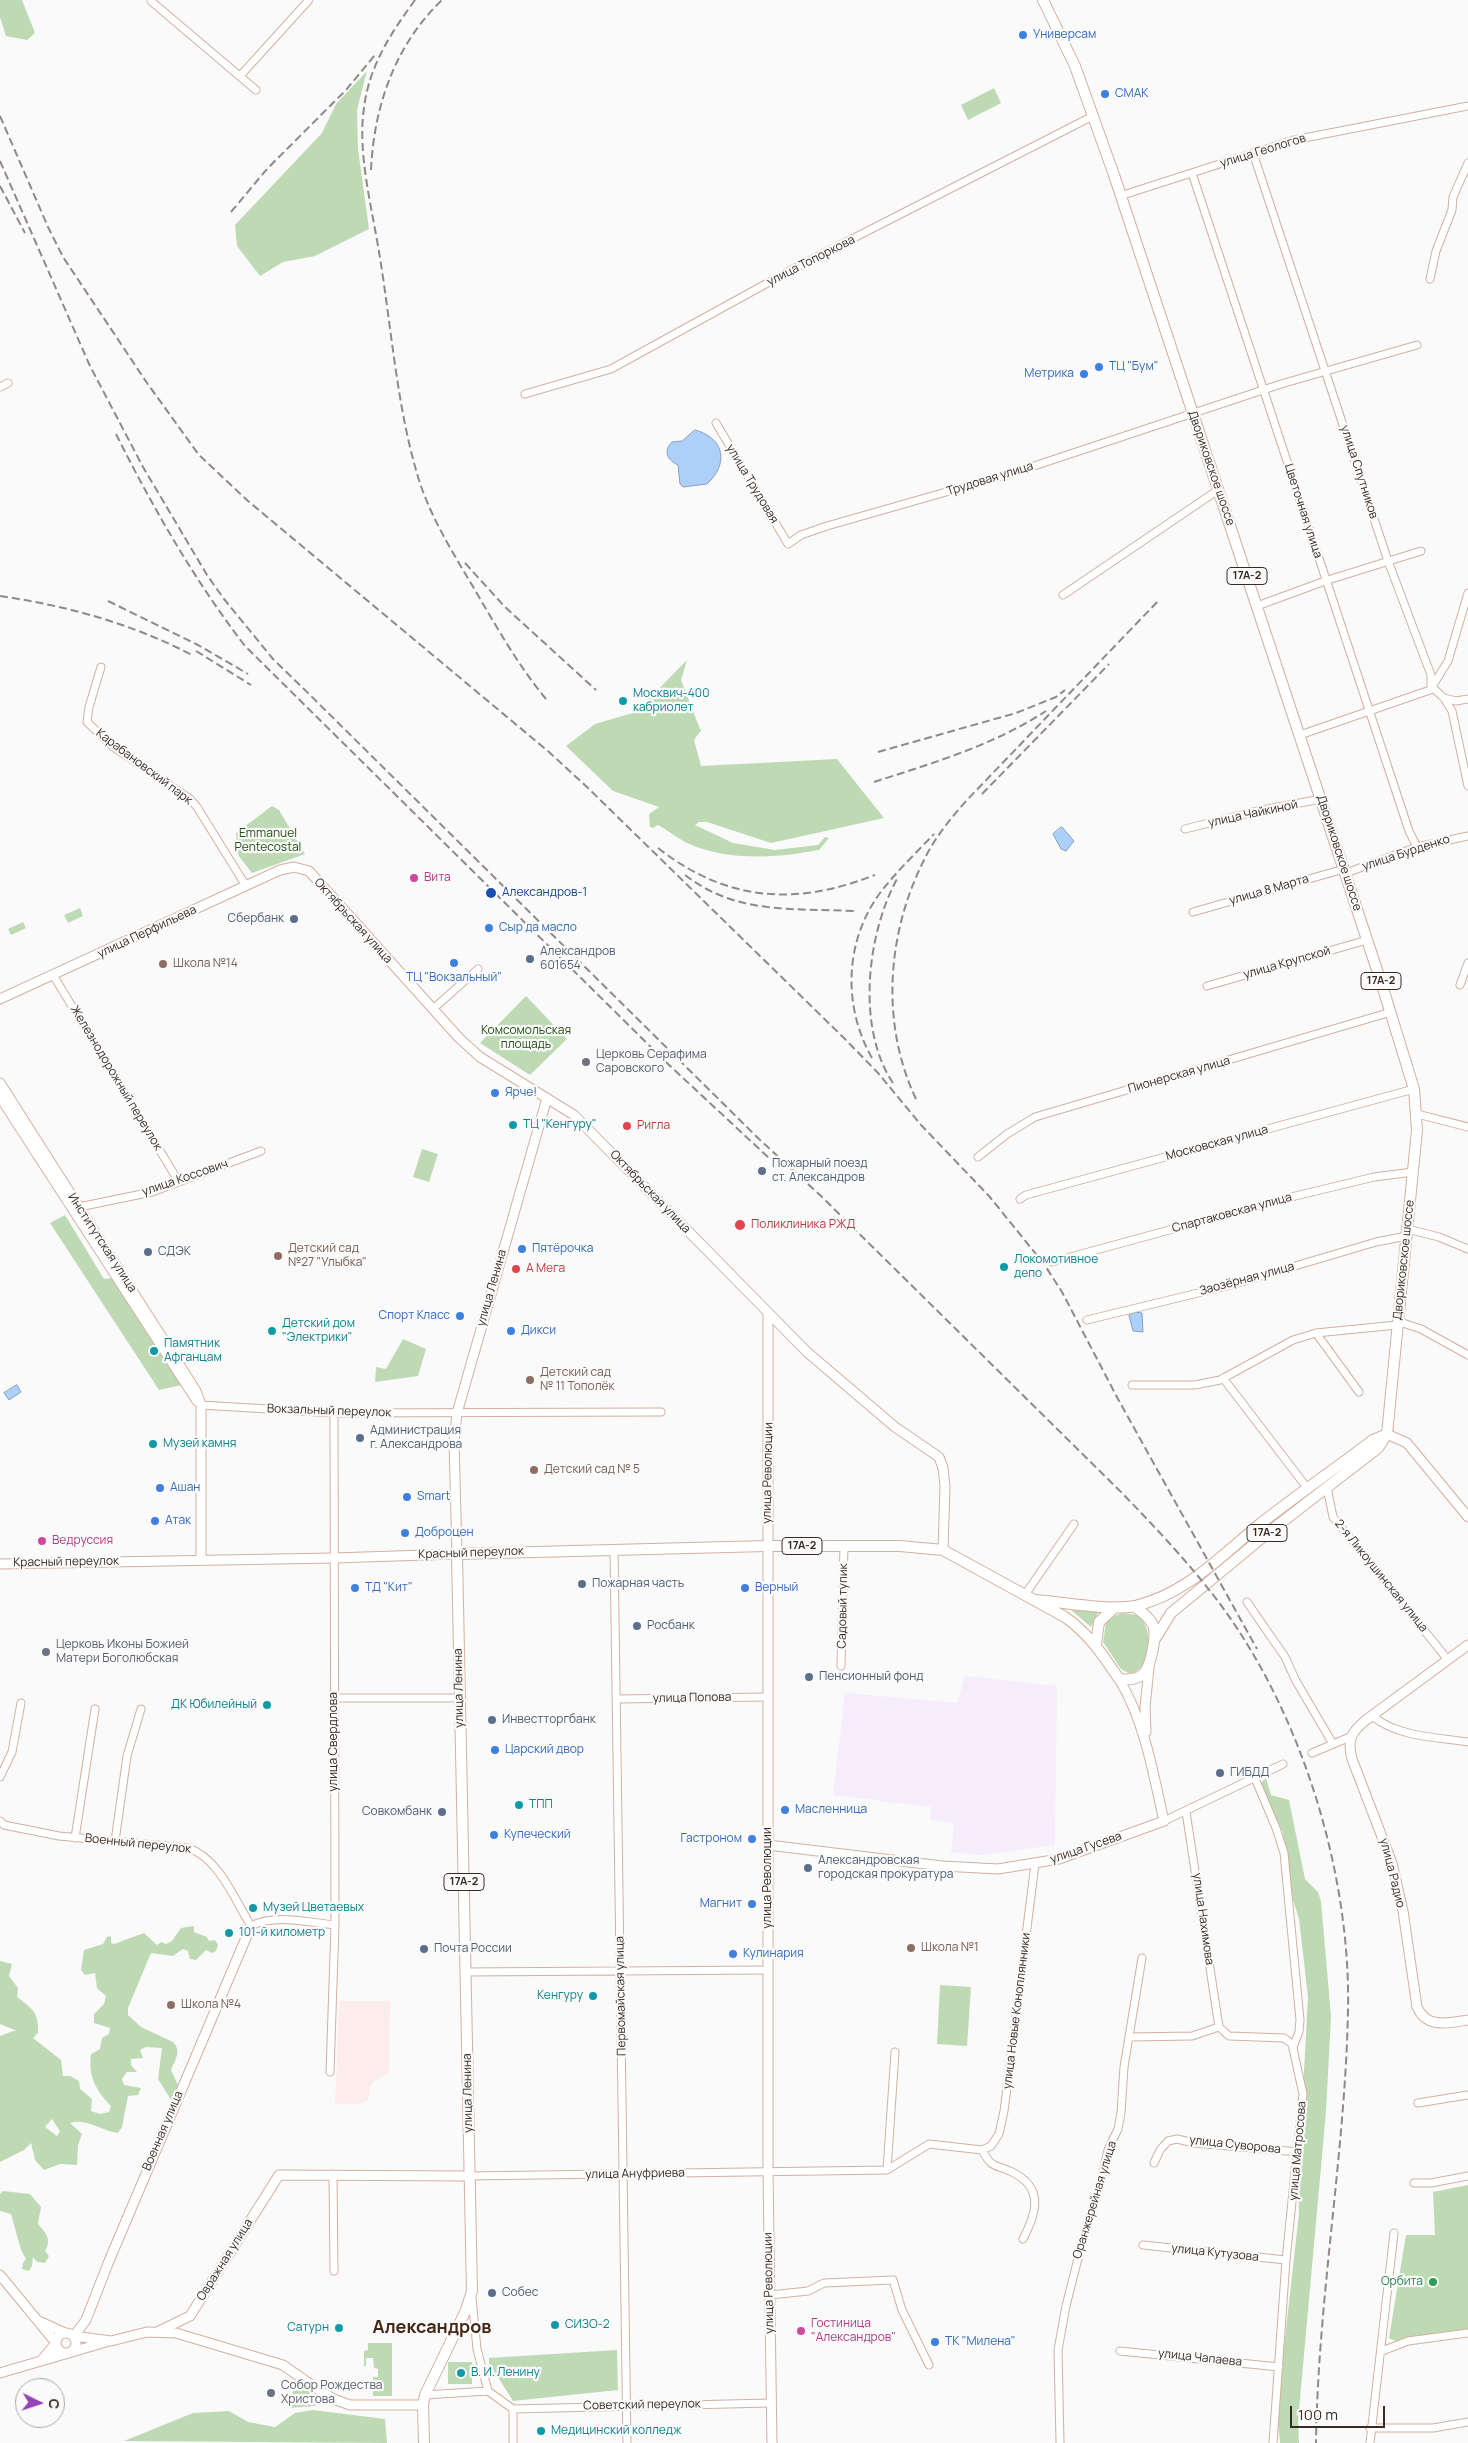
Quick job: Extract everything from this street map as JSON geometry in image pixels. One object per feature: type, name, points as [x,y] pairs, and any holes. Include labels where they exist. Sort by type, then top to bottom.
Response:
[{"type":"main road","name":"Двориковское шоссе","points":[[1043,0],[1075,66],[1093,116],[1368,940],[1414,1090],[1416,1114],[1413,1172],[1387,1434]]},
{"type":"main road","name":"улица Перфильева","points":[[0,999],[280,870],[294,867]]},
{"type":"main road","name":"Октябрьская улица","points":[[294,867],[309,871],[459,1038],[480,1057],[574,1115],[807,1352],[881,1415],[939,1457],[943,1468],[945,1487],[942,1550]]},
{"type":"main road","name":"Институтская улица","points":[[0,1083],[19,1119],[196,1391],[201,1405],[201,1560]]},
{"type":"main road","name":"Институтская улица","points":[[0,1097],[19,1119]]},
{"type":"main road","name":"улица Ленина","points":[[472,2291],[454,1441],[457,1413],[547,1098]]},
{"type":"main road","name":"улица Революции","points":[[768,1313],[767,1970],[772,2443]]},
{"type":"main road","name":"17А-2","points":[[1149,1668],[1155,1639],[1171,1613],[1378,1448],[1387,1434]]},
{"type":"main road","name":"17А-2","points":[[1115,1607],[1134,1606],[1172,1594],[1193,1580],[1262,1523],[1373,1440],[1387,1434]]},
{"type":"main road","points":[[1387,1434],[1406,1442],[1468,1517]]},
{"type":"main road","name":"Красный переулок","points":[[0,1564],[334,1558],[767,1546],[900,1546],[942,1550]]},
{"type":"main road","name":"17А-2","points":[[942,1550],[1027,1598]]},
{"type":"main road","points":[[1027,1598],[1115,1607]]},
{"type":"main road","points":[[1027,1598],[1065,1617],[1081,1629],[1096,1644],[1129,1695],[1147,1747],[1164,1821]]},
{"type":"main road","points":[[1134,1606],[1153,1625],[1155,1639]]},
{"type":"main road","points":[[1096,1644],[1099,1622],[1115,1607]]},
{"type":"main road","points":[[1353,1733],[1372,1716],[1468,1645]]},
{"type":"main road","points":[[1119,1679],[1129,1680],[1140,1677],[1149,1668]]},
{"type":"main road","points":[[1147,1747],[1145,1708],[1149,1668]]},
{"type":"main road","name":"улица Радио","points":[[1353,1733],[1348,1745],[1352,1759],[1392,1863],[1402,1911],[1417,2007],[1420,2015],[1434,2023],[1468,2020]]},
{"type":"main road","name":"улица Гусева","points":[[768,1845],[977,1869],[998,1869],[1060,1859],[1164,1821]]},
{"type":"main road","name":"Военная улица","points":[[70,2335],[86,2320],[108,2261],[252,1926]]},
{"type":"main road","name":"улица Ануфриева","points":[[279,2175],[470,2176]]},
{"type":"main road","name":"Овражная улица","points":[[159,2331],[190,2316],[279,2175]]},
{"type":"main road","points":[[0,2275],[56,2343],[59,2351],[68,2354]]},
{"type":"main road","name":"17А-2","points":[[424,2443],[424,2400],[466,2310],[472,2291]]},
{"type":"main road","points":[[38,2320],[70,2335],[76,2347],[68,2354]]},
{"type":"main road","points":[[0,2373],[111,2341],[159,2331],[191,2337],[283,2365],[320,2391],[350,2405],[424,2400]]},
{"type":"main road","points":[[41,2361],[56,2343],[58,2336],[70,2335],[111,2341]]},
{"type":"street","points":[[240,76],[309,0]]},
{"type":"street","points":[[151,1],[256,90]]},
{"type":"street","name":"улица Геологов","points":[[1120,196],[1294,140],[1468,106]]},
{"type":"street","name":"улица Топоркова","points":[[525,394],[611,369],[793,269],[1093,116]]},
{"type":"street","name":"улица Спутников","points":[[1253,153],[1388,561],[1431,675],[1431,686]]},
{"type":"street","points":[[1430,279],[1436,251],[1452,210],[1453,197],[1468,163]]},
{"type":"street","name":"Цветочная улица","points":[[1192,173],[1265,390],[1369,711],[1417,847]]},
{"type":"street","name":"Трудовая улица","points":[[788,544],[801,534],[1016,472],[1192,413],[1417,345]]},
{"type":"street","points":[[0,387],[8,383]]},
{"type":"street","name":"улица Трудовая","points":[[716,423],[788,544]]},
{"type":"street","points":[[1063,595],[1218,490]]},
{"type":"street","points":[[1257,606],[1326,581],[1422,551]]},
{"type":"street","points":[[1300,735],[1430,690],[1448,661],[1468,593]]},
{"type":"street","name":"Карабановский парк","points":[[101,667],[89,707],[87,722],[112,746],[190,799],[197,807],[246,886]]},
{"type":"street","points":[[1431,686],[1444,698],[1452,711],[1468,786]]},
{"type":"street","points":[[1444,698],[1456,701],[1468,699]]},
{"type":"street","name":"улица Чайкиной","points":[[1185,829],[1321,799]]},
{"type":"street","name":"улица Бурденко","points":[[1345,871],[1417,847],[1468,836]]},
{"type":"street","name":"улица 8 Марта","points":[[1193,912],[1345,871]]},
{"type":"street","name":"улица Крупской","points":[[1207,986],[1368,940]]},
{"type":"street","points":[[1460,985],[1468,963]]},
{"type":"street","points":[[433,1009],[478,969]]},
{"type":"street","name":"Железнодорожный переулок","points":[[53,975],[179,1182]]},
{"type":"street","name":"Пионерская улица","points":[[978,1157],[1007,1134],[1035,1116],[1390,1012]]},
{"type":"street","name":"Московская улица","points":[[1020,1199],[1026,1195],[1414,1090]]},
{"type":"street","points":[[1416,1114],[1468,1127]]},
{"type":"street","name":"улица Коссович","points":[[76,1208],[152,1192],[261,1151]]},
{"type":"street","name":"Спартаковская улица","points":[[1052,1262],[1292,1197],[1374,1177],[1413,1172]]},
{"type":"street","name":"Заозёрная улица","points":[[1087,1320],[1231,1285],[1407,1232],[1439,1237],[1468,1249]]},
{"type":"street","points":[[1132,1385],[1195,1386],[1207,1384],[1223,1378],[1293,1340],[1316,1333],[1397,1323],[1422,1329],[1468,1355]]},
{"type":"street","points":[[1316,1333],[1359,1392]]},
{"type":"street","points":[[1223,1378],[1308,1489]]},
{"type":"street","name":"Вокзальный переулок","points":[[201,1405],[334,1413],[661,1412]]},
{"type":"street","name":"улица Свердлова","points":[[330,2072],[335,1925],[334,1413]]},
{"type":"street","name":"2-я Ликоушинская улица","points":[[1327,1487],[1333,1517],[1448,1660]]},
{"type":"street","points":[[1027,1598],[1074,1524]]},
{"type":"street","name":"Садовый тупик","points":[[841,1666],[844,1546]]},
{"type":"street","name":"Первомайская улица","points":[[614,1549],[627,2443]]},
{"type":"street","points":[[1247,1602],[1278,1645],[1296,1681],[1334,1744]]},
{"type":"street","name":"улица Попова","points":[[617,1699],[767,1697]]},
{"type":"street","points":[[334,1698],[460,1698]]},
{"type":"street","points":[[0,1778],[12,1752],[21,1703]]},
{"type":"street","points":[[75,1838],[95,1709]]},
{"type":"street","points":[[115,1841],[127,1756],[141,1709]]},
{"type":"street","points":[[1372,1716],[1381,1723],[1395,1729],[1468,1742]]},
{"type":"street","points":[[1312,1753],[1334,1744],[1353,1733]]},
{"type":"street","points":[[1164,1821],[1186,1812],[1254,1776],[1283,1764]]},
{"type":"street","name":"улица Матросова","points":[[1254,1776],[1276,1828],[1284,1853],[1300,2020],[1299,2032],[1293,2047],[1303,2094],[1299,2152],[1286,2260],[1273,2443]]},
{"type":"street","name":"улица Нахимова","points":[[1186,1812],[1219,2027]]},
{"type":"street","name":"Военный переулок","points":[[0,1821],[4,1825],[75,1838],[188,1848],[200,1852],[223,1880],[252,1926]]},
{"type":"street","name":"улица Новые Коноплянники","points":[[982,2150],[992,2146],[999,2134],[1004,2112],[1035,1864]]},
{"type":"street","points":[[252,1926],[262,1920],[275,1919],[335,1925]]},
{"type":"street","name":"Оранжерейная улица","points":[[1060,2442],[1060,2342],[1066,2306],[1086,2227],[1097,2197],[1108,2150],[1118,2129],[1142,1958]]},
{"type":"street","points":[[466,1972],[767,1970]]},
{"type":"street","points":[[1130,2037],[1192,2036],[1219,2027],[1229,2036],[1284,2038],[1293,2047]]},
{"type":"street","points":[[886,2170],[895,2052]]},
{"type":"street","points":[[1418,2103],[1468,2095]]},
{"type":"street","name":"улица Суворова","points":[[1154,2163],[1164,2146],[1177,2139],[1194,2143],[1299,2152]]},
{"type":"street","points":[[886,2170],[930,2144],[982,2150],[989,2163],[1023,2178],[1032,2191],[1036,2205],[1034,2216],[1023,2239]]},
{"type":"street","name":"улица Ануфриева","points":[[470,2176],[886,2170]]},
{"type":"street","points":[[333,2174],[334,2271]]},
{"type":"street","points":[[1414,2183],[1431,2183],[1468,2176]]},
{"type":"street","points":[[1370,2443],[1370,2428],[1382,2351],[1394,2233]]},
{"type":"street","name":"улица Кутузова","points":[[1143,2245],[1286,2260]]},
{"type":"street","points":[[770,2295],[808,2291],[824,2283],[893,2280],[902,2310],[929,2365]]},
{"type":"street","points":[[472,2291],[477,2349],[488,2391],[513,2409],[513,2443]]},
{"type":"street","points":[[1382,2351],[1408,2341],[1468,2332]]},
{"type":"street","name":"улица Чапаева","points":[[1120,2351],[1279,2367]]},
{"type":"street","points":[[424,2400],[488,2391]]},
{"type":"street","name":"Советский переулок","points":[[513,2409],[771,2403]]},
{"type":"street","points":[[1370,2428],[1432,2428],[1468,2422]]},
{"type":"shaded area","points":[[965,1676],[1057,1686],[1055,1845],[981,1855],[951,1852],[954,1823],[930,1820],[931,1807],[833,1795],[845,1693],[957,1703]]},
{"type":"shaded area","points":[[339,2001],[390,2001],[389,2072],[370,2086],[368,2100],[358,2104],[335,2104]]},
{"type":"green space","points":[[0,0],[22,0],[35,33],[27,40],[6,36],[0,17]]},
{"type":"green space","points":[[367,71],[357,110],[358,149],[369,229],[315,256],[283,262],[260,276],[237,246],[235,225],[322,133],[336,104]]},
{"type":"green space","points":[[994,88],[1001,103],[968,120],[961,105]]},
{"type":"green space","points":[[687,660],[681,680],[700,729],[702,729],[694,740],[701,766],[837,759],[884,818],[771,843],[707,822],[699,822],[695,825],[733,843],[775,850],[818,845],[825,837],[829,838],[819,850],[769,856],[717,853],[685,842],[658,825],[653,828],[650,827],[649,814],[659,807],[613,791],[566,746],[595,724],[636,712]]},
{"type":"green space","name":"Emmanuel Pentecostal","points":[[272,806],[279,810],[305,854],[252,873],[238,855],[236,833]]},
{"type":"green space","points":[[80,908],[83,916],[68,923],[64,915]]},
{"type":"green space","points":[[23,922],[26,928],[11,935],[8,929]]},
{"type":"green space","name":"Комсомольская площадь","points":[[526,996],[567,1039],[530,1075],[480,1043]]},
{"type":"green space","points":[[422,1149],[438,1154],[429,1182],[413,1177]]},
{"type":"green space","points":[[65,1215],[104,1279],[113,1278],[182,1385],[159,1390],[50,1223]]},
{"type":"green space","points":[[403,1339],[426,1349],[418,1376],[375,1382],[376,1367],[386,1369]]},
{"type":"green space","points":[[1071,1610],[1099,1611],[1091,1627]]},
{"type":"green space","points":[[1123,1613],[1138,1615],[1147,1629],[1149,1638],[1147,1657],[1138,1671],[1130,1674],[1121,1669],[1103,1642],[1106,1623],[1114,1616]]},
{"type":"green space","points":[[1266,1778],[1271,1795],[1289,1800],[1305,1879],[1318,1892],[1321,1901],[1331,2016],[1326,2112],[1298,2421],[1299,2443],[1280,2443],[1277,2410],[1299,2213],[1298,2183],[1308,1997],[1299,1919],[1293,1900],[1288,1860],[1284,1853],[1283,1833],[1259,1784]]},
{"type":"green space","points":[[194,1926],[194,1932],[207,1937],[209,1941],[215,1940],[218,1945],[216,1951],[212,1953],[206,1950],[196,1960],[190,1959],[188,1951],[183,1949],[173,1956],[151,1953],[128,2008],[128,2015],[141,2027],[176,2045],[177,2056],[171,2070],[179,2087],[173,2103],[158,2079],[162,2048],[146,2047],[140,2050],[143,2058],[131,2059],[131,2065],[137,2072],[127,2072],[122,2079],[124,2085],[141,2088],[138,2095],[128,2096],[122,2127],[118,2133],[88,2123],[70,2123],[82,2134],[78,2145],[77,2165],[60,2164],[44,2170],[35,2160],[31,2143],[24,2150],[0,2162],[0,2036],[17,2031],[0,2024],[0,1961],[12,1964],[9,1976],[18,1988],[17,1997],[36,2016],[38,2033],[33,2038],[61,2060],[63,2076],[70,2076],[79,2081],[80,2089],[92,2099],[91,2111],[100,2114],[109,2112],[111,2106],[101,2095],[94,2083],[90,2062],[91,2054],[100,2049],[102,2038],[109,2034],[110,2028],[94,2023],[94,2014],[104,2004],[106,1996],[97,1988],[95,1973],[85,1975],[81,1970],[84,1950],[103,1944],[107,1937],[111,1936],[111,1943],[114,1944],[144,1933],[157,1945],[161,1942],[166,1944],[172,1941],[181,1928]],"holes":[[[52,2119],[60,2131],[57,2136],[45,2127]]]},
{"type":"green space","points":[[940,1985],[971,1987],[967,2046],[937,2044]]},
{"type":"green space","name":"Орбита","points":[[1468,2185],[1468,2329],[1395,2341],[1389,2338],[1406,2235],[1435,2235],[1433,2192]]},
{"type":"green space","points":[[3,2191],[30,2194],[41,2207],[38,2224],[47,2237],[48,2243],[45,2251],[49,2256],[45,2263],[37,2262],[33,2257],[32,2266],[29,2271],[22,2269],[26,2259],[21,2250],[11,2214],[0,2211],[0,2194]]},
{"type":"green space","points":[[368,2343],[392,2343],[392,2396],[373,2396],[373,2377],[378,2377],[378,2369],[374,2368],[373,2358],[366,2358],[366,2366],[364,2366],[364,2351],[368,2350]]},
{"type":"green space","points":[[617,2350],[618,2390],[513,2401],[489,2363],[489,2358]]},
{"type":"green space","points":[[448,2362],[472,2362],[472,2384],[448,2384]]},
{"type":"green space","points":[[296,2378],[322,2397],[315,2406],[289,2408]]},
{"type":"green space","points":[[313,2410],[385,2419],[387,2443],[124,2441],[193,2413],[229,2411],[248,2422],[275,2427],[295,2413]]},
{"type":"water","points":[[695,430],[713,439],[721,452],[721,460],[719,468],[707,484],[683,487],[680,484],[678,465],[671,461],[667,452],[672,442],[682,441]]},
{"type":"water","points":[[1062,827],[1074,841],[1066,851],[1061,849],[1053,834]]},
{"type":"water","points":[[1135,1312],[1142,1313],[1143,1332],[1133,1331],[1129,1315]]},
{"type":"water","points":[[17,1385],[21,1392],[9,1400],[4,1393]]},
{"type":"railway","points":[[415,0],[382,51],[376,64],[367,93],[362,126],[364,164],[404,419],[416,470],[426,500],[440,529],[507,644],[525,672],[546,699]]},
{"type":"railway","points":[[371,170],[377,123],[382,100],[390,78],[412,37],[442,0]]},
{"type":"railway","points":[[231,212],[267,169],[346,90],[375,55]]},
{"type":"railway","points":[[0,116],[63,257],[147,383],[199,455],[248,501],[549,752],[588,788],[845,1039],[878,1073],[921,1125],[989,1196],[1044,1264],[1062,1292],[1118,1399],[1257,1649]]},
{"type":"railway","points":[[0,161],[90,366],[143,467],[207,575],[273,659],[759,1139],[821,1196],[1122,1493],[1192,1569],[1245,1640],[1272,1688],[1295,1739],[1314,1793],[1330,1847],[1347,1958],[1346,2065],[1321,2335],[1316,2443]]},
{"type":"railway","points":[[0,186],[25,233]]},
{"type":"railway","points":[[116,434],[145,489],[192,570],[245,646],[668,1064],[770,1159]]},
{"type":"railway","points":[[465,563],[505,607],[596,690]]},
{"type":"railway","points":[[0,596],[50,605],[100,618],[148,635],[194,656]]},
{"type":"railway","points":[[916,1099],[904,1070],[897,1040],[893,1009],[893,978],[902,916],[912,886],[925,858],[944,828],[967,800],[1160,599]]},
{"type":"railway","points":[[108,601],[198,645],[248,674]]},
{"type":"railway","points":[[196,651],[251,685]]},
{"type":"railway","points":[[982,794],[1109,664]]},
{"type":"railway","points":[[878,752],[1016,713],[1056,697],[1065,690]]},
{"type":"railway","points":[[874,782],[963,752],[1005,734],[1046,711]]},
{"type":"railway","points":[[872,1058],[856,1018],[852,996],[854,953],[859,932],[868,912],[880,893],[899,870],[934,834]]},
{"type":"railway","points":[[658,848],[684,866],[710,879],[736,888],[763,893],[790,894],[817,891],[846,885],[875,875]]},
{"type":"railway","points":[[685,875],[705,888],[745,903],[787,909],[854,911]]},
{"type":"railway","points":[[893,1083],[881,1061],[874,1036],[870,1009],[870,981],[873,953],[879,926],[897,879]]},
{"type":"place","name":"Универсам","points":[[1023,35]]},
{"type":"place","name":"СМАК","points":[[1105,94]]},
{"type":"place","name":"ТЦ \"Бум\"","points":[[1099,367]]},
{"type":"place","name":"Метрика","points":[[1084,374]]},
{"type":"place","name":"Москвич-400 кабриолет","points":[[623,701]]},
{"type":"place","name":"Вита","points":[[414,878]]},
{"type":"place","name":"Александров-1","points":[[491,893]]},
{"type":"place","name":"Сбербанк","points":[[294,919]]},
{"type":"place","name":"Сыр да масло","points":[[489,928]]},
{"type":"place","name":"Александров 601654","points":[[530,959]]},
{"type":"place","name":"ТЦ \"Вокзальный\"","points":[[454,963]]},
{"type":"place","name":"Школа №14","points":[[163,964]]},
{"type":"place","name":"Церковь Серафима Саровского","points":[[586,1062]]},
{"type":"place","name":"Ярче!","points":[[495,1093]]},
{"type":"place","name":"ТЦ \"Кенгуру\"","points":[[513,1125]]},
{"type":"place","name":"Ригла","points":[[627,1126]]},
{"type":"place","name":"Пожарный поезд ст. Александров","points":[[762,1171]]},
{"type":"place","name":"Поликлиника РЖД","points":[[740,1225]]},
{"type":"place","name":"Пятёрочка","points":[[522,1249]]},
{"type":"place","name":"СДЭК","points":[[148,1252]]},
{"type":"place","name":"Детский сад №27 \"Улыбка\"","points":[[278,1256]]},
{"type":"place","name":"Локомотивное депо","points":[[1004,1267]]},
{"type":"place","name":"А Мега","points":[[516,1269]]},
{"type":"place","name":"Спорт Класс","points":[[460,1316]]},
{"type":"place","name":"Детский дом \"Электрики\"","points":[[272,1331]]},
{"type":"place","name":"Дикси","points":[[511,1331]]},
{"type":"place","name":"Памятник Афганцам","points":[[154,1351]]},
{"type":"place","name":"Детский сад № 11 Тополёк","points":[[530,1380]]},
{"type":"place","name":"Администрация г. Александрова","points":[[360,1438]]},
{"type":"place","name":"Музей камня","points":[[153,1444]]},
{"type":"place","name":"Детский сад № 5","points":[[534,1470]]},
{"type":"place","name":"Ашан","points":[[160,1488]]},
{"type":"place","name":"Smart","points":[[407,1497]]},
{"type":"place","name":"Атак","points":[[155,1521]]},
{"type":"place","name":"Доброцен","points":[[405,1533]]},
{"type":"place","name":"Ведруссия","points":[[42,1541]]},
{"type":"place","name":"Пожарная часть","points":[[582,1584]]},
{"type":"place","name":"ТД \"Кит\"","points":[[355,1588]]},
{"type":"place","name":"Верный","points":[[745,1588]]},
{"type":"place","name":"Росбанк","points":[[637,1626]]},
{"type":"place","name":"Церковь Иконы Божией Матери Боголюбская","points":[[46,1652]]},
{"type":"place","name":"Пенсионный фонд","points":[[809,1677]]},
{"type":"place","name":"ДК Юбилейный","points":[[267,1705]]},
{"type":"place","name":"Инвестторгбанк","points":[[492,1720]]},
{"type":"place","name":"Царский двор","points":[[495,1750]]},
{"type":"place","name":"ГИБДД","points":[[1220,1773]]},
{"type":"place","name":"ТПП","points":[[519,1805]]},
{"type":"place","name":"Масленница","points":[[785,1810]]},
{"type":"place","name":"Совкомбанк","points":[[442,1812]]},
{"type":"place","name":"Купеческий","points":[[494,1835]]},
{"type":"place","name":"Гастроном","points":[[752,1839]]},
{"type":"place","name":"Александровская городская прокуратура","points":[[808,1868]]},
{"type":"place","name":"Магнит","points":[[752,1904]]},
{"type":"place","name":"Музей Цветаевых","points":[[253,1908]]},
{"type":"place","name":"101-й километр","points":[[229,1933]]},
{"type":"place","name":"Школа №1","points":[[911,1948]]},
{"type":"place","name":"Почта России","points":[[424,1949]]},
{"type":"place","name":"Кулинария","points":[[733,1954]]},
{"type":"place","name":"Кенгуру","points":[[593,1996]]},
{"type":"place","name":"Школа №4","points":[[171,2005]]},
{"type":"place","name":"Орбита","points":[[1433,2282]]},
{"type":"place","name":"Собес","points":[[492,2293]]},
{"type":"place","name":"СИЗО-2","points":[[555,2325]]},
{"type":"place","name":"Сатурн","points":[[339,2328]]},
{"type":"place","name":"Гостиница \"Александров\"","points":[[801,2331]]},
{"type":"place","name":"ТК \"Милена\"","points":[[935,2342]]},
{"type":"place","name":"В. И. Ленину","points":[[461,2373]]},
{"type":"place","name":"Собор Рождества Христова","points":[[271,2393]]},
{"type":"place","name":"Медицинский колледж","points":[[541,2431]]},
{"type":"district","name":"Александров","points":[[432,2328]]}]
